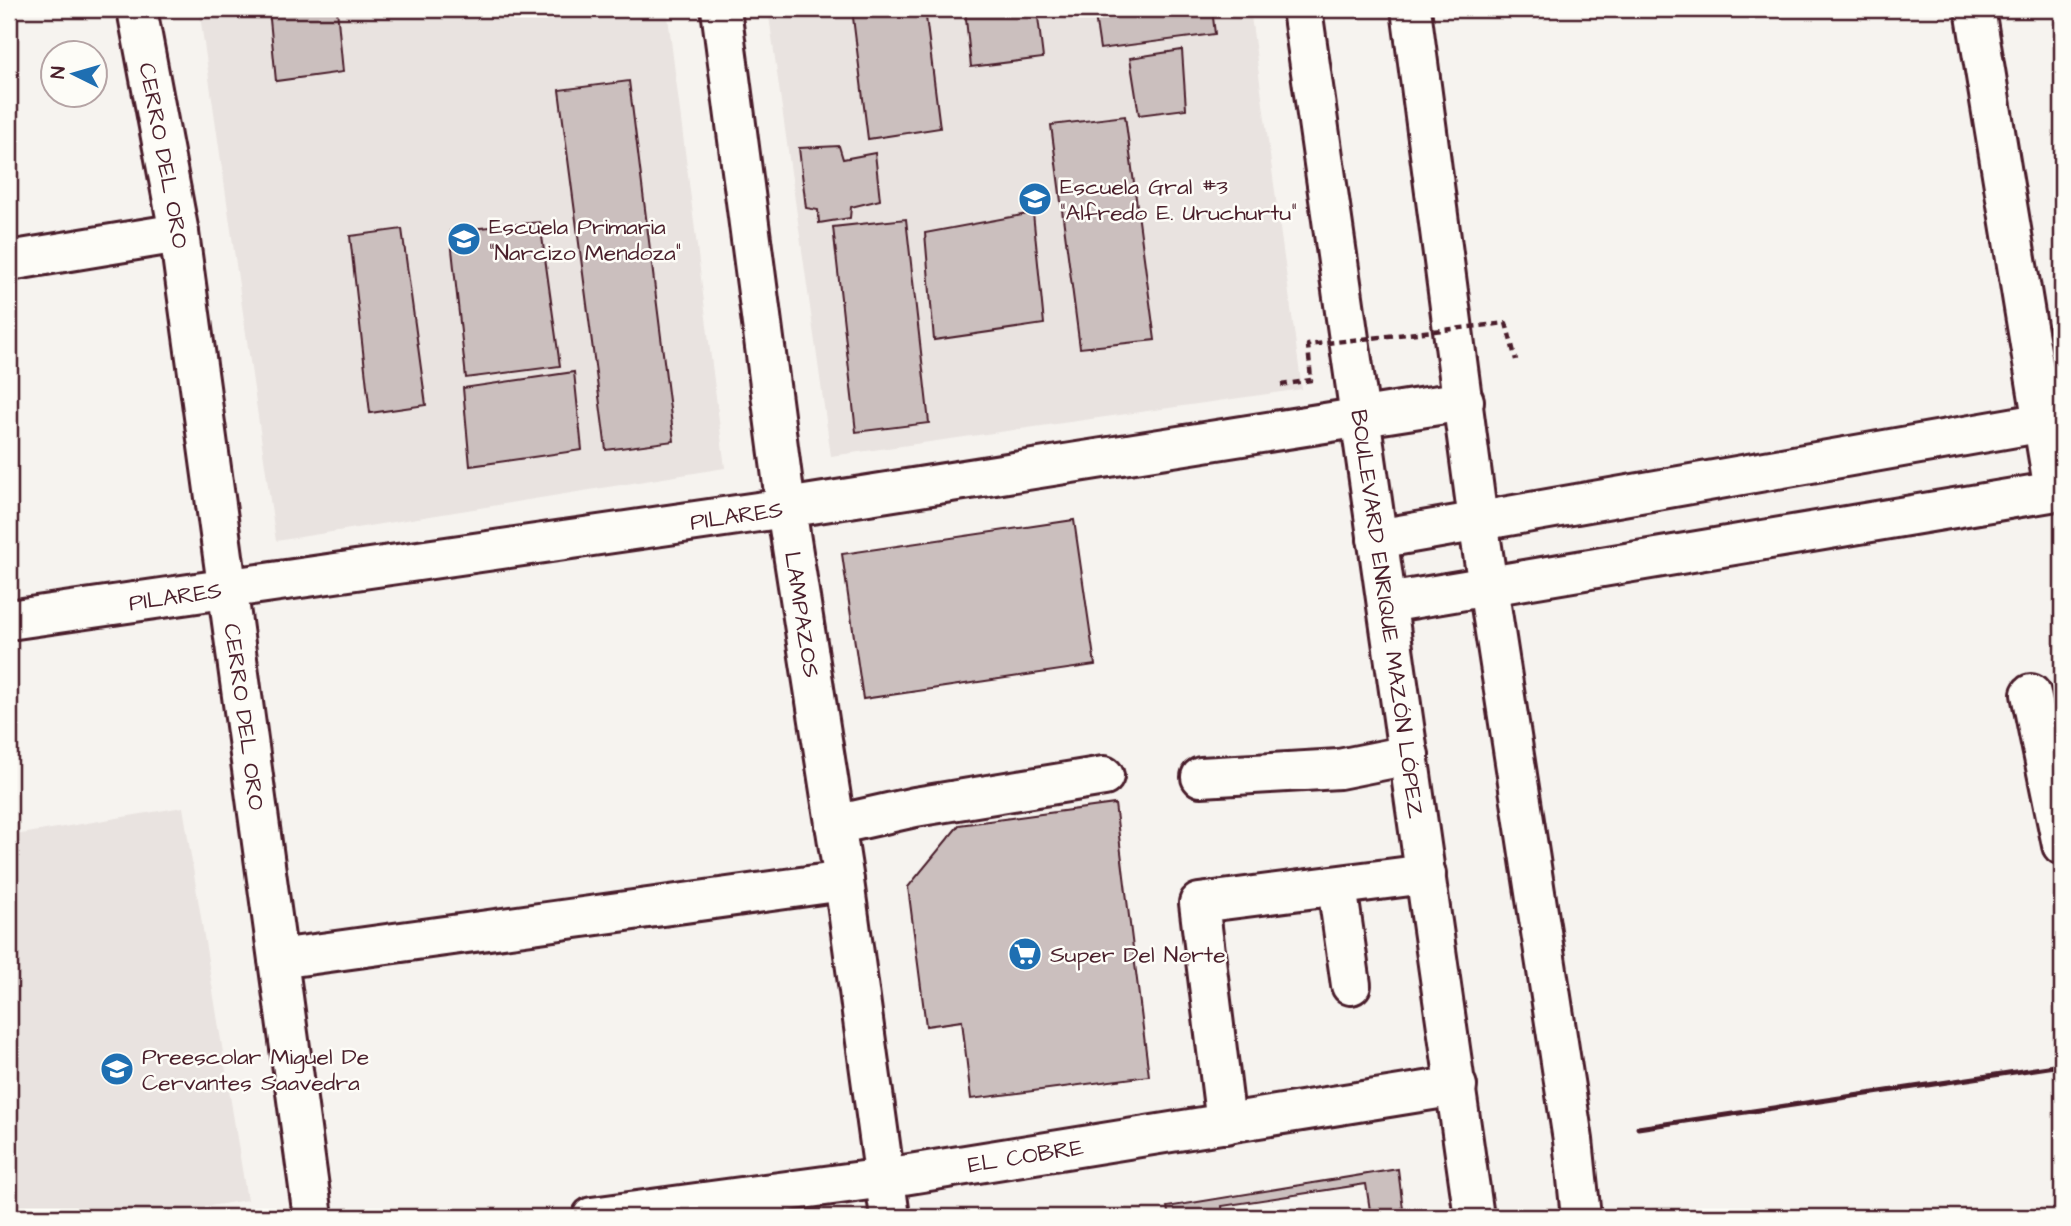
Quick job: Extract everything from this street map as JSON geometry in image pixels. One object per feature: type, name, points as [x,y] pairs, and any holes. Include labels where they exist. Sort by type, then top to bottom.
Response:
[{"type":"street","name":"CERRO DEL ORO","points":[[136,9],[179,233],[313,1217]]},
{"type":"street","name":"LAMPAZOS","points":[[721,9],[786,508],[844,881],[890,1217]]},
{"type":"street","name":"BOULEVARD ENRIQUE MAZÓN LÓPEZ","points":[[1302,9],[1474,1217]]},
{"type":"street","points":[[1411,9],[1478,521],[1571,1126],[1581,1217]]},
{"type":"street","points":[[1387,603],[2058,490],[2051,421],[1975,9]]},
{"type":"street","points":[[9,261],[179,233]]},
{"type":"street","name":"PILARES","points":[[9,620],[228,591],[786,508],[1464,401]]},
{"type":"street","points":[[1377,539],[2051,421]]},
{"type":"street","points":[[2031,694],[2062,845]]},
{"type":"street","points":[[1201,777],[1339,769],[1409,755]]},
{"type":"street","points":[[835,825],[915,807],[1104,776]]},
{"type":"street","points":[[1226,1124],[1199,903],[1426,874]]},
{"type":"street","points":[[278,959],[844,881]]},
{"type":"street","points":[[1337,886],[1351,985]]},
{"type":"street","name":"EL COBRE","points":[[592,1217],[885,1178],[1457,1086]]},
{"type":"path","points":[[1281,385],[1311,380],[1308,345],[1506,323],[1516,360]]},
{"type":"shaded area","name":"Escuela Primaria \"Narcizo Mendoza\"","points":[[199,9],[667,9],[725,468],[276,541]]},
{"type":"shaded area","name":"Escuela Gral #3 \"Alfredo E. Uruchurtu\"","points":[[768,9],[1250,9],[1302,389],[831,456]]},
{"type":"shaded area","name":"Preescolar Miguel De Cervantes Saavedra","points":[[183,807],[247,1200],[142,1217],[20,1217],[9,1147],[9,836]]},
{"type":"building","points":[[269,9],[337,9],[343,72],[276,81]]},
{"type":"building","points":[[852,9],[925,9],[940,128],[868,139]]},
{"type":"building","points":[[965,9],[1037,9],[1043,58],[971,67]]},
{"type":"building","points":[[1094,9],[1212,9],[1215,34],[1100,49]]},
{"type":"building","points":[[1182,50],[1186,109],[1139,115],[1130,58]]},
{"type":"building","points":[[629,81],[674,441],[606,450],[559,90]]},
{"type":"building","points":[[1125,116],[1155,340],[1080,348],[1051,125]]},
{"type":"building","points":[[839,146],[843,159],[875,153],[880,200],[851,207],[850,218],[819,223],[818,210],[806,208],[799,148]]},
{"type":"building","points":[[1033,213],[1044,324],[934,340],[925,233]]},
{"type":"building","points":[[906,219],[929,423],[856,432],[833,227]]},
{"type":"building","points":[[540,222],[560,366],[466,378],[450,231]]},
{"type":"building","points":[[402,229],[426,405],[370,413],[350,236]]},
{"type":"building","points":[[574,372],[582,450],[470,466],[463,388]]},
{"type":"building","points":[[1074,520],[1095,665],[863,699],[842,554]]},
{"type":"building","name":"Super Del Norte","points":[[1115,804],[1149,1076],[971,1099],[962,1021],[926,1026],[908,887],[959,825]]},
{"type":"building","points":[[1398,1169],[1404,1217],[1371,1217],[1366,1184],[1222,1206],[1223,1217],[1169,1217],[1167,1207]]},
{"type":"railway","points":[[1638,1128],[2062,1065]]},
{"type":"place","name":"Escuela Gral #3 \"Alfredo E. Uruchurtu\"","points":[[1035,199]]},
{"type":"place","name":"Escuela Primaria \"Narcizo Mendoza\"","points":[[464,239]]},
{"type":"place","name":"Super Del Norte","points":[[1025,954]]},
{"type":"place","name":"Preescolar Miguel De Cervantes Saavedra","points":[[117,1069]]}]
